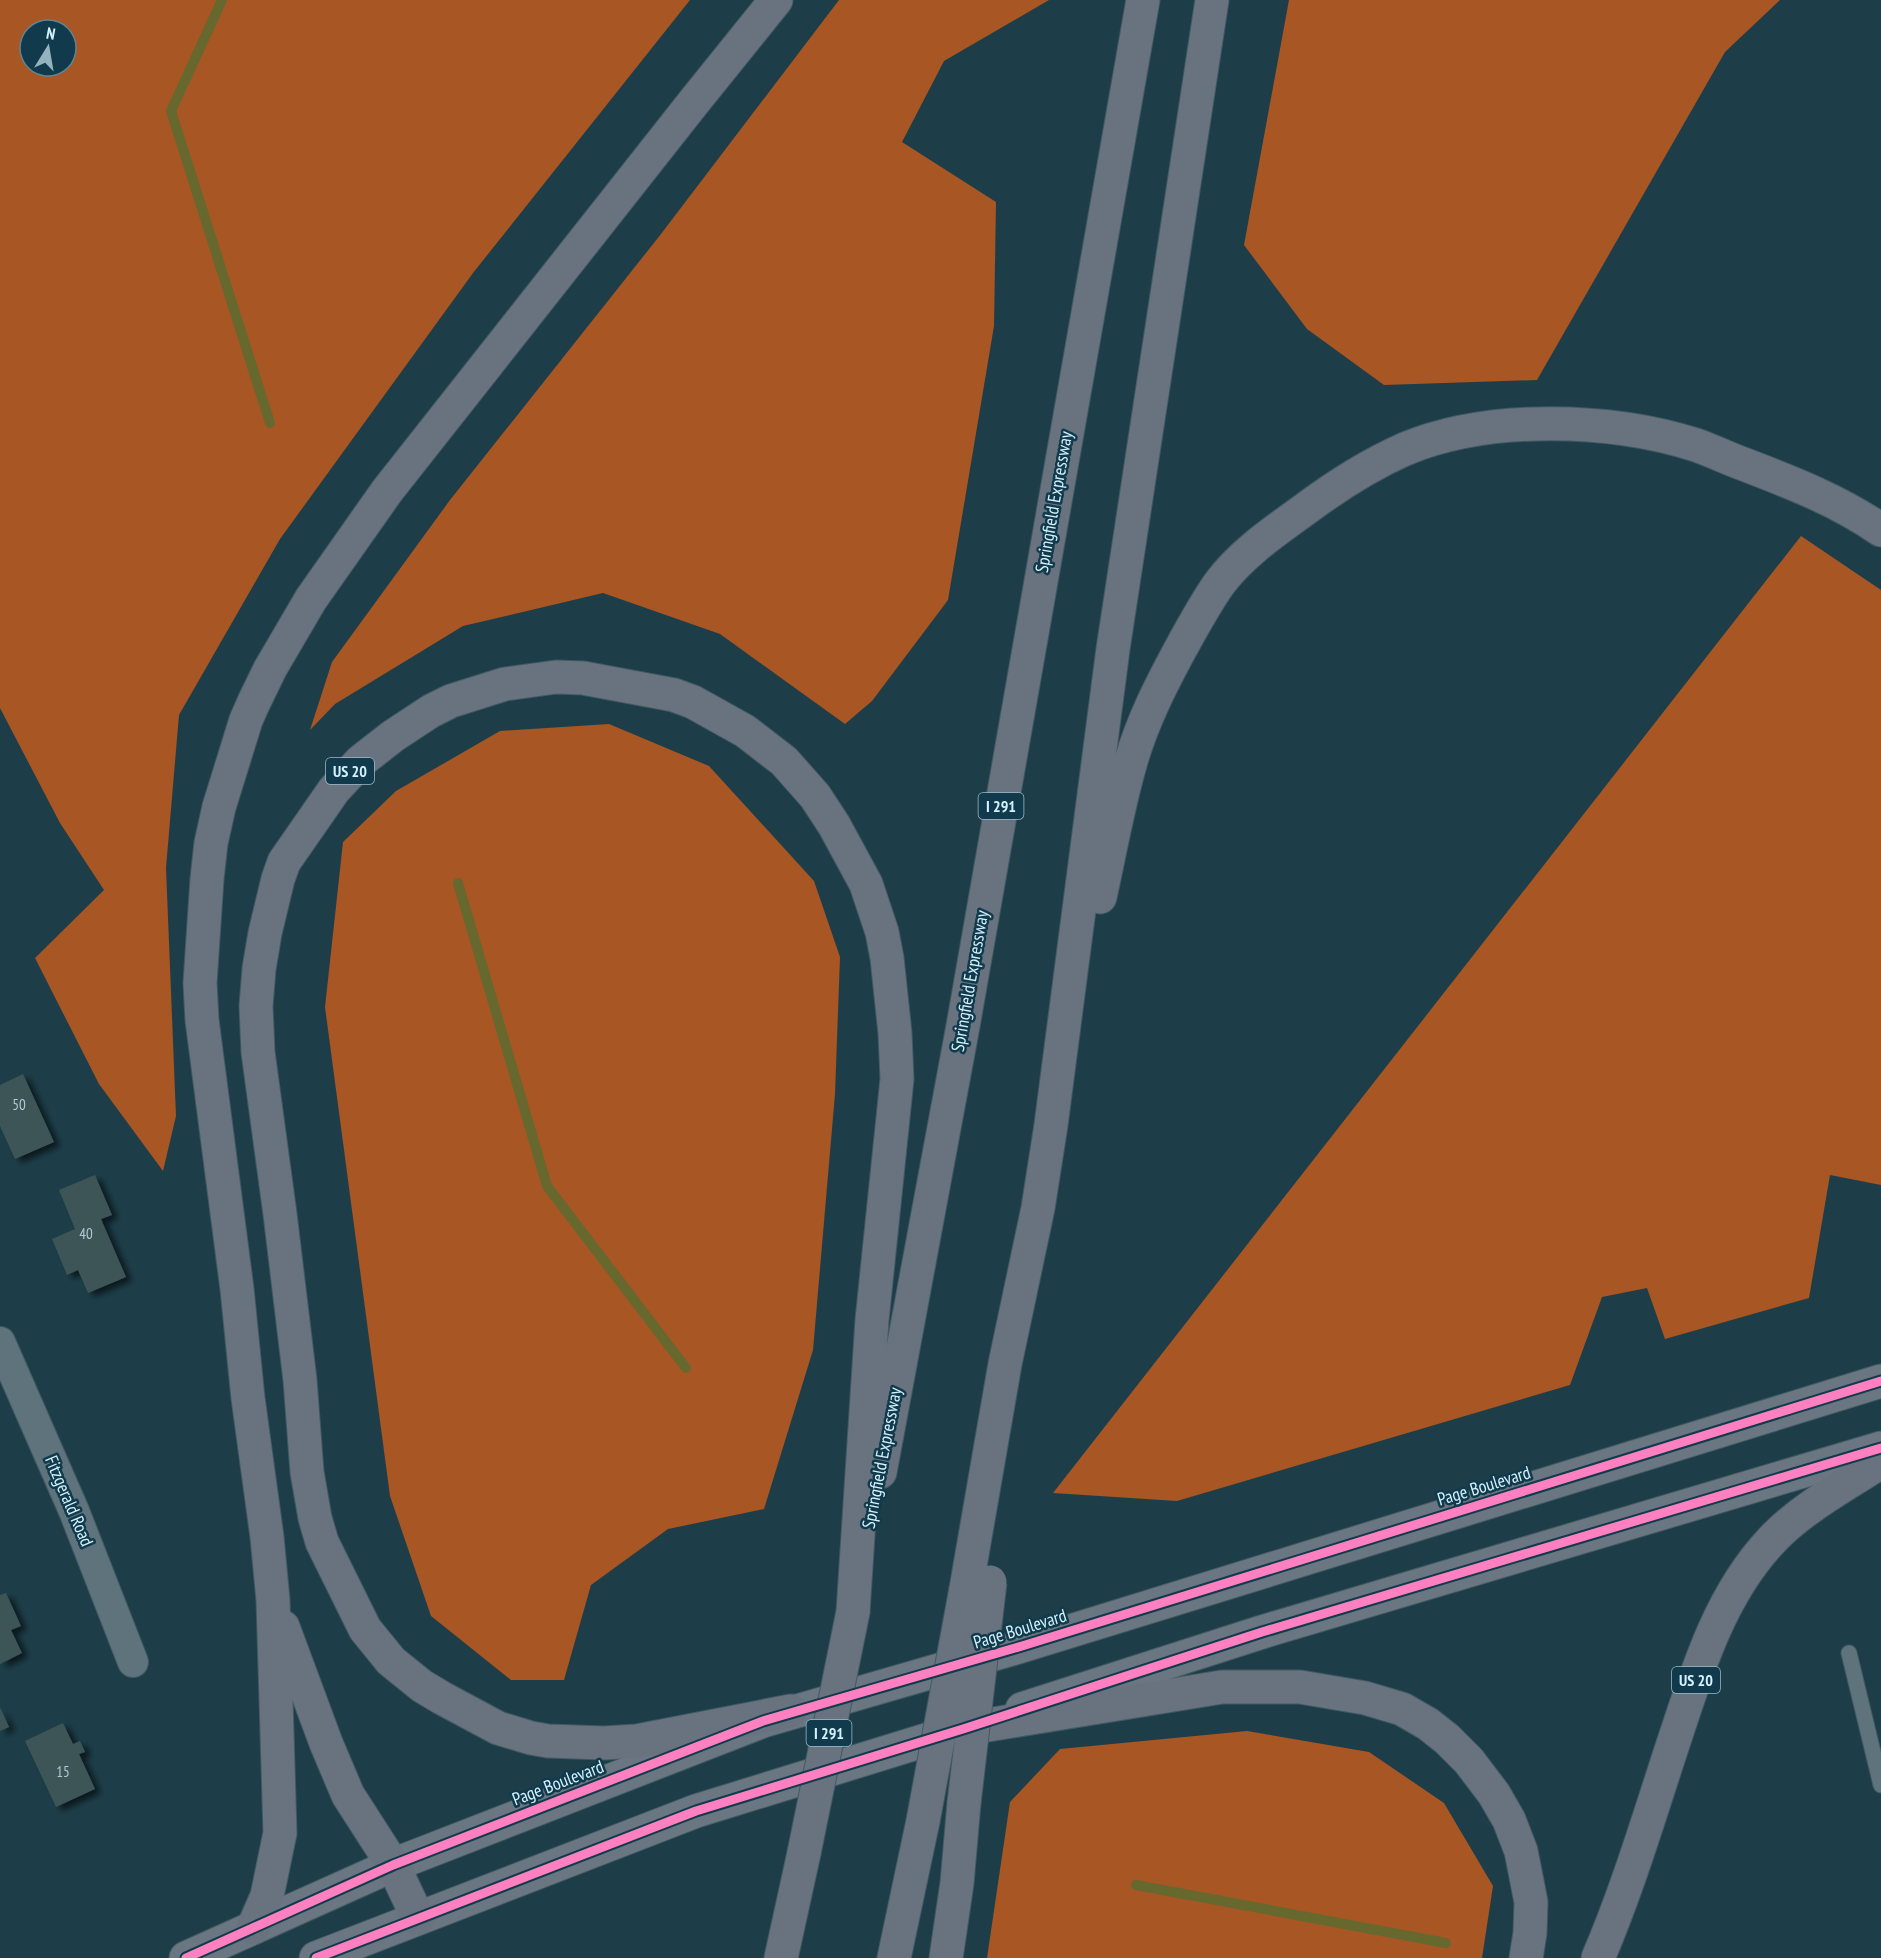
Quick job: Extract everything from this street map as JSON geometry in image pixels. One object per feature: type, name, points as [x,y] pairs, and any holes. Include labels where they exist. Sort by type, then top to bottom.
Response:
[{"type":"highway","points":[[253,1928],[267,1896],[280,1833],[273,1600],[237,1289],[219,1165],[200,983],[211,843],[223,790],[246,720],[270,669],[311,599],[346,548],[387,491],[776,0]]},
{"type":"highway","name":"Springfield Expressway","points":[[782,1958],[854,1612],[963,1026],[1042,570],[1115,172],[1143,0]]},
{"type":"highway","points":[[946,1958],[957,1883],[964,1803],[978,1585],[1005,1364],[1032,1238],[1049,1137],[1113,649],[1212,0]]},
{"type":"highway","points":[[1056,1080],[1130,762],[1154,697],[1202,611],[1232,569],[1273,533],[1338,486],[1365,469],[1405,450],[1448,436],[1531,424],[1599,426],[1657,435],[1698,446],[1819,494],[1859,515],[1881,530]]},
{"type":"highway","name":"US 20","points":[[791,1711],[649,1738],[604,1743],[548,1741],[498,1728],[422,1686],[391,1661],[365,1629],[321,1542],[307,1473],[300,1380],[258,1052],[256,1006],[259,969],[265,933],[284,862],[334,790],[361,761],[393,735],[451,701],[505,684],[556,677],[583,678],[674,695],[693,702],[745,731],[784,761],[815,796],[834,825],[866,884],[882,932],[887,958],[897,1079],[872,1320],[854,1612]]},
{"type":"highway","name":"US 20","points":[[1598,1958],[1629,1876],[1687,1702],[1719,1619],[1733,1594],[1771,1540],[1797,1518],[1881,1462]]},
{"type":"highway","points":[[894,1958],[923,1821],[978,1585]]},
{"type":"highway","points":[[273,1600],[337,1770],[357,1811],[393,1865],[418,1918]]},
{"type":"highway","points":[[963,1729],[1222,1687],[1300,1687],[1365,1698],[1402,1709],[1428,1724],[1469,1761],[1494,1794],[1509,1820],[1521,1851],[1531,1902],[1530,1934],[1526,1958]]},
{"type":"main road","name":"Page Boulevard","points":[[186,1958],[393,1865],[791,1711],[1022,1646],[1881,1381]]},
{"type":"main road","points":[[316,1958],[696,1811],[963,1729],[1262,1632],[1881,1448]]},
{"type":"street","name":"Fitzgerald Road","points":[[0,1342],[74,1511],[133,1662]]},
{"type":"lane","points":[[1849,1653],[1881,1785]]},
{"type":"shaded area","points":[[0,0],[690,0],[473,273],[280,539],[179,715],[166,868],[176,1116],[163,1171],[99,1084],[35,958],[104,890],[60,823],[0,708]]},
{"type":"shaded area","points":[[839,0],[1049,0],[944,61],[902,142],[996,202],[994,326],[948,600],[872,701],[845,724],[720,634],[603,593],[463,626],[335,704],[310,730],[332,662],[450,500],[661,234]]},
{"type":"shaded area","points":[[1289,0],[1780,0],[1725,52],[1537,380],[1384,385],[1307,329],[1244,245]]},
{"type":"shaded area","points":[[1801,536],[1881,590],[1881,1185],[1830,1175],[1809,1298],[1665,1339],[1647,1288],[1602,1297],[1570,1385],[1177,1501],[1053,1493]]},
{"type":"shaded area","points":[[609,724],[709,766],[814,881],[840,957],[835,1094],[813,1350],[764,1509],[668,1529],[591,1585],[564,1680],[511,1680],[431,1616],[390,1496],[325,1007],[343,842],[396,791],[500,731]]},
{"type":"shaded area","points":[[1247,1731],[1369,1752],[1444,1803],[1493,1886],[1482,1958],[987,1958],[1010,1802],[1060,1749]]},
{"type":"building","points":[[23,1074],[54,1142],[15,1159],[0,1126],[0,1085]]},
{"type":"building","points":[[95,1175],[112,1215],[101,1219],[126,1277],[88,1293],[78,1270],[67,1275],[52,1239],[75,1229],[59,1190]]},
{"type":"building","points":[[6,1593],[21,1626],[11,1630],[22,1653],[0,1664],[0,1595]]},
{"type":"building","points":[[0,1707],[9,1727],[0,1731]]},
{"type":"building","points":[[63,1723],[73,1744],[80,1741],[85,1752],[79,1754],[95,1789],[56,1807],[25,1741]]},
{"type":"waterway","points":[[222,0],[171,111],[270,423]]},
{"type":"waterway","points":[[458,883],[547,1186],[686,1368]]},
{"type":"waterway","points":[[1136,1885],[1446,1943]]},
{"type":"cycle path","points":[[186,1958],[393,1865],[763,1721],[1022,1646],[1881,1381]]},
{"type":"cycle path","points":[[316,1958],[696,1811],[963,1729],[1262,1632],[1881,1448]]}]
